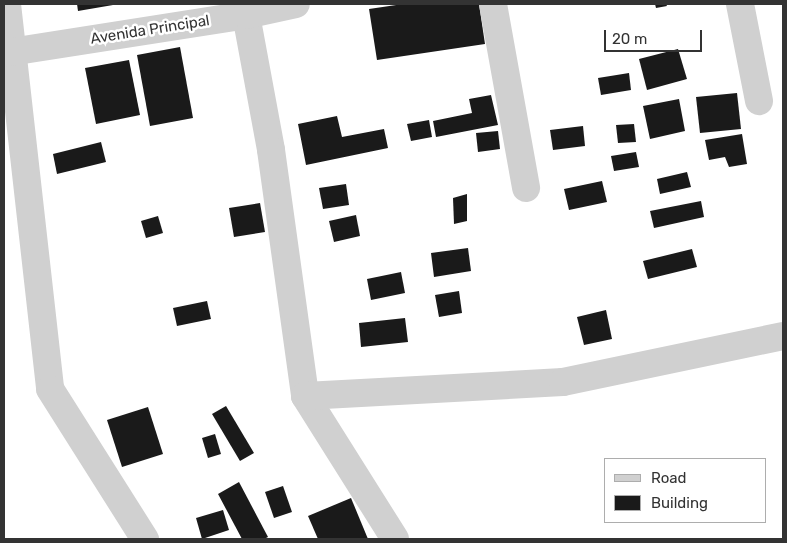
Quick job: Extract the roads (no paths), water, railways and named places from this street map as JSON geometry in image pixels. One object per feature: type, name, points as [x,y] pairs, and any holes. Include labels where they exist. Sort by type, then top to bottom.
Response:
[{"type":"street","points":[[7,4],[8,53],[50,389],[145,539]]},
{"type":"street","name":"Avenida Principal","points":[[8,53],[245,9],[296,4]]},
{"type":"street","points":[[493,4],[526,188]]},
{"type":"street","points":[[740,4],[759,101]]},
{"type":"street","points":[[245,9],[271,150],[305,396],[395,539]]},
{"type":"street","points":[[305,396],[563,382],[783,336]]}]
